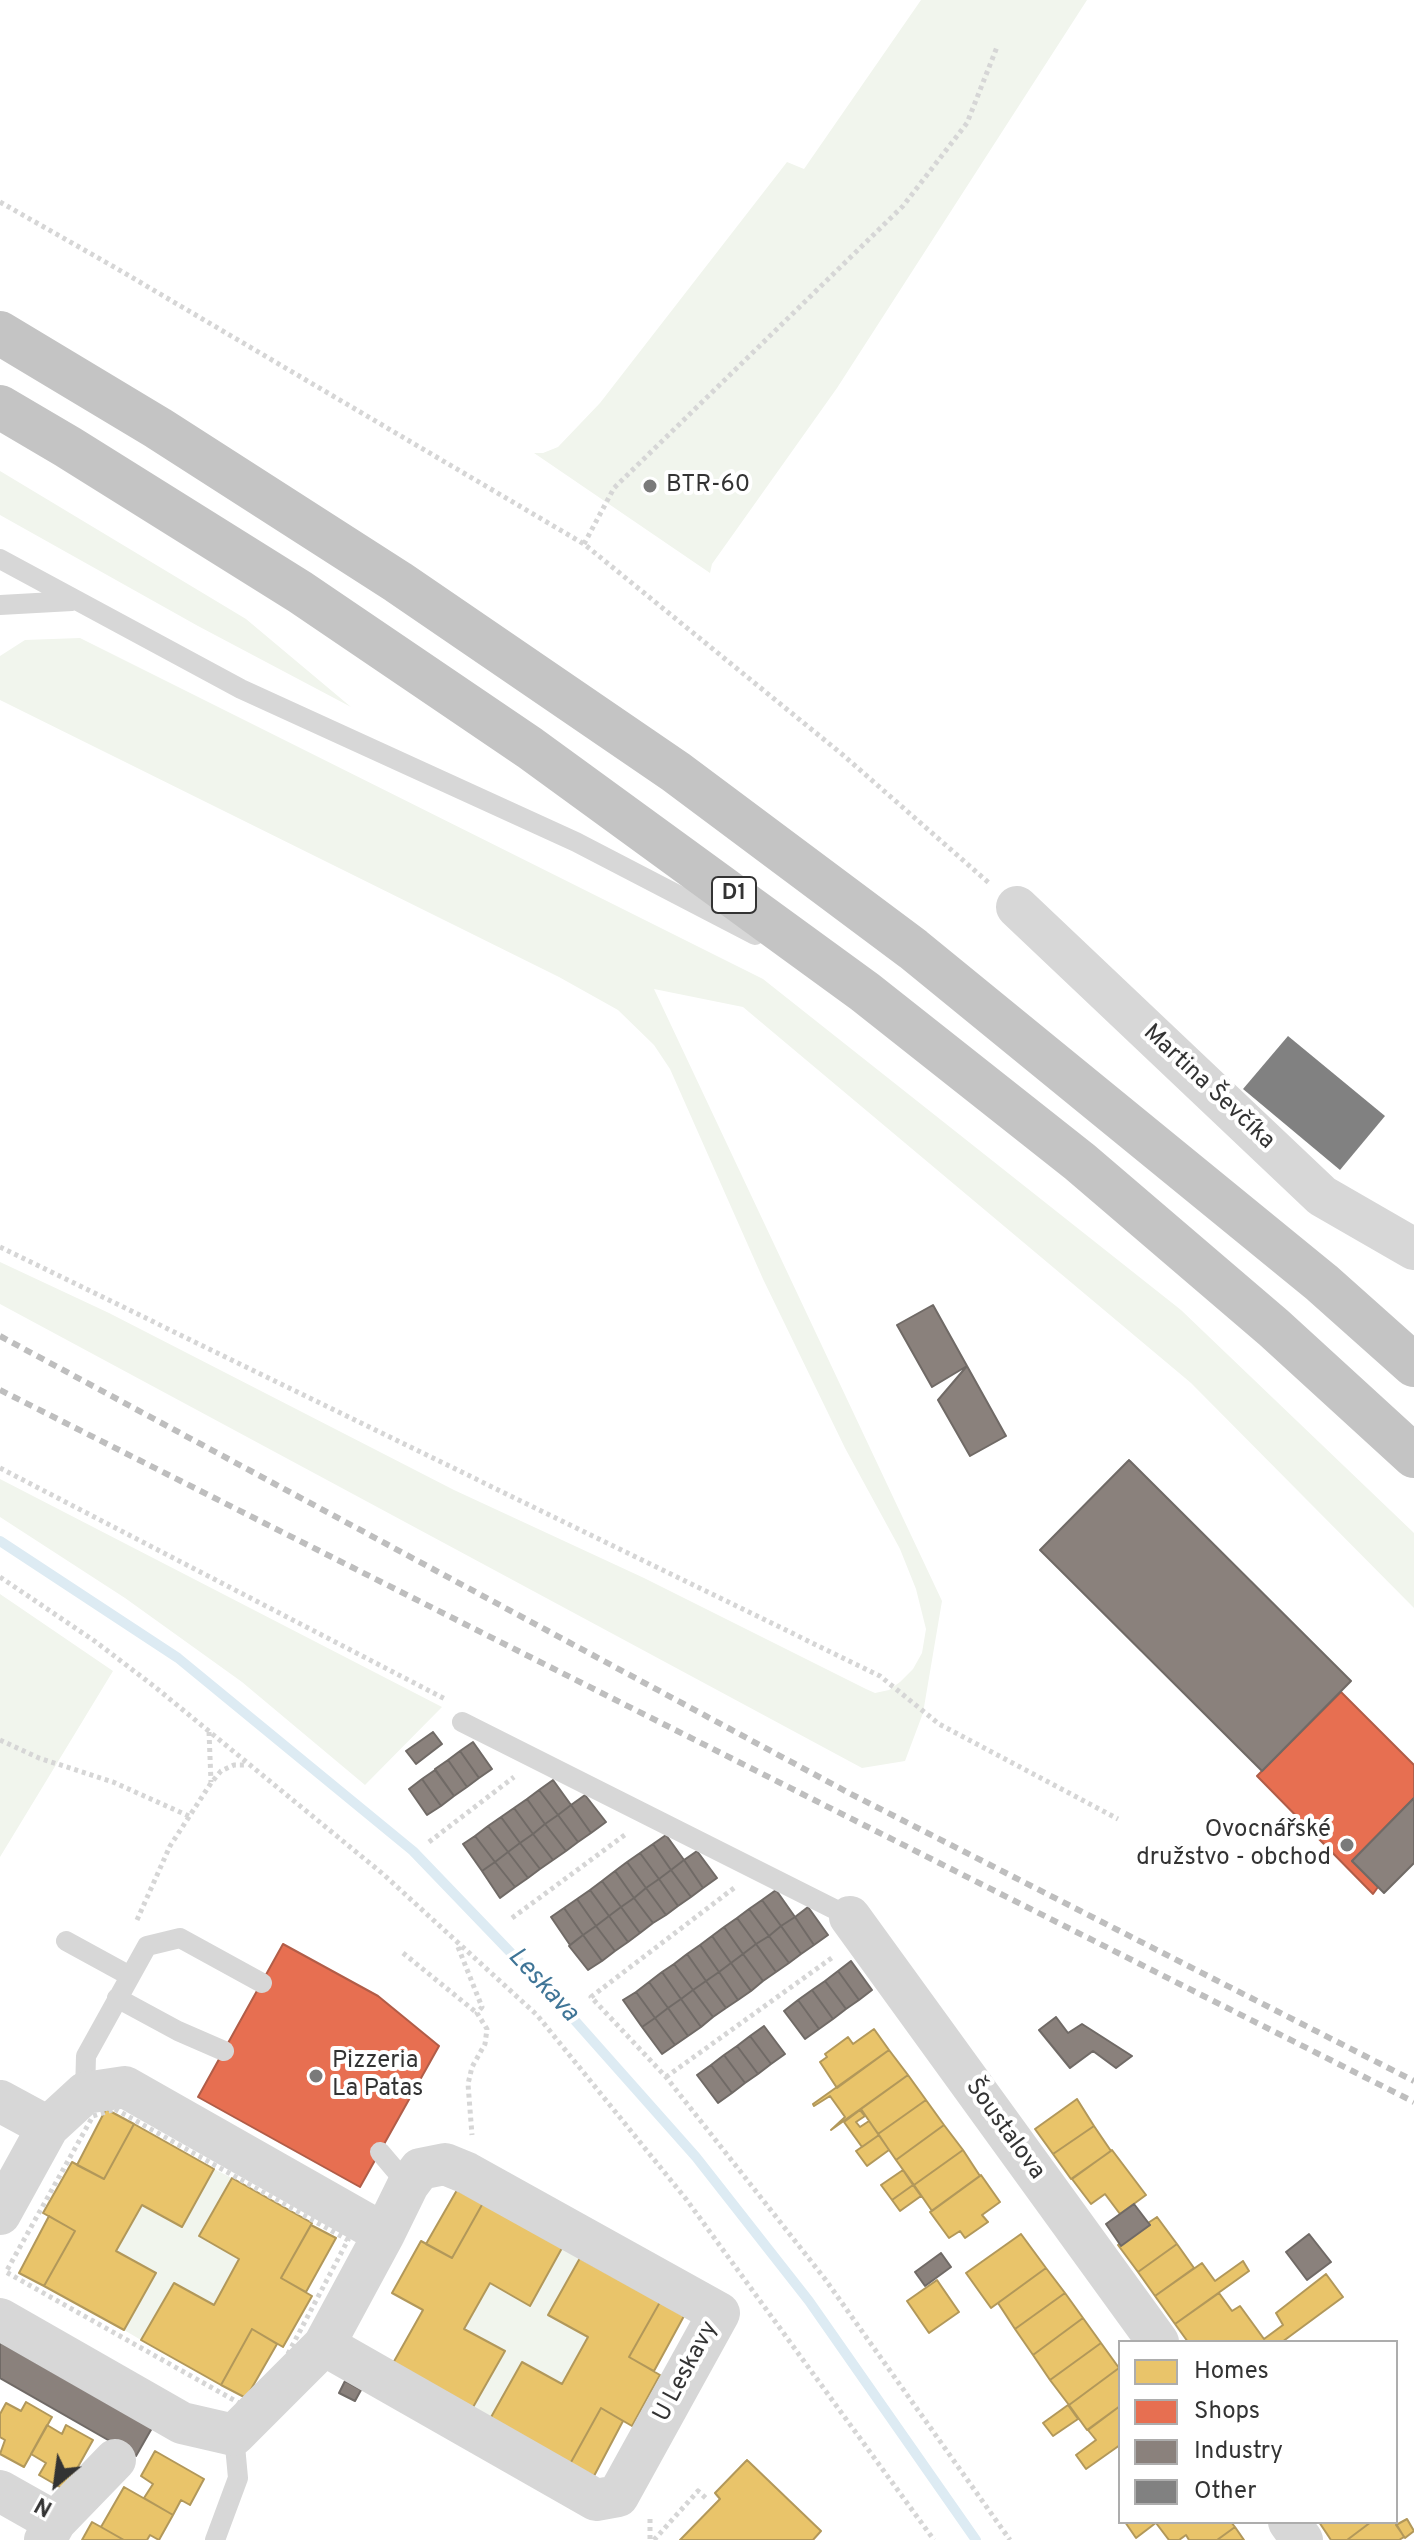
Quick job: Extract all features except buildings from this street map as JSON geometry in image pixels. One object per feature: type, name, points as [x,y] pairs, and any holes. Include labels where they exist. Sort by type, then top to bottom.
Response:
[{"type":"highway","points":[[0,333],[158,428],[385,574],[676,772],[925,959],[1310,1273],[1414,1365]]},
{"type":"highway","name":"D1","points":[[0,407],[351,627],[530,748],[865,992],[1091,1171],[1274,1328],[1414,1456]]},
{"type":"street","name":"Martina Ševčíka","points":[[1017,907],[1322,1196],[1414,1249]]},
{"type":"street","name":"Šoustalova","points":[[857,1926],[1157,2340]]},
{"type":"street","points":[[0,2214],[48,2127],[125,2087],[384,2234]]},
{"type":"street","points":[[0,2101],[48,2127]]},
{"type":"street","name":"U Leskavy","points":[[324,2345],[596,2500],[618,2496],[719,2313],[467,2173],[445,2164],[420,2169],[408,2185]]},
{"type":"street","points":[[0,2319],[182,2423],[234,2435],[324,2345],[408,2185]]},
{"type":"street","points":[[0,2491],[50,2531],[115,2460]]},
{"type":"lane","points":[[0,559],[72,601],[241,689],[576,842],[865,992]]},
{"type":"lane","points":[[0,605],[72,601]]},
{"type":"lane","points":[[460,1714],[537,1760],[757,1871],[857,1926]]},
{"type":"lane","points":[[100,2101],[86,2056],[117,1998],[122,1972],[147,1946],[180,1938],[262,1983]]},
{"type":"lane","points":[[66,1941],[122,1972]]},
{"type":"lane","points":[[117,1998],[178,2031],[224,2051]]},
{"type":"lane","points":[[380,2152],[408,2185]]},
{"type":"lane","points":[[215,2540],[238,2478],[234,2435]]},
{"type":"path","points":[[584,544],[614,488],[903,206],[967,123],[997,47]]},
{"type":"path","points":[[0,202],[584,544],[843,755],[1017,907]]},
{"type":"path","points":[[0,1247],[880,1676],[939,1724],[1118,1819]]},
{"type":"path","points":[[0,1468],[460,1714]]},
{"type":"path","points":[[0,1577],[96,1642],[208,1731],[383,1874],[537,2015],[686,2199],[934,2540]]},
{"type":"path","points":[[208,1731],[211,1783]]},
{"type":"path","points":[[0,1740],[39,1758],[113,1782],[191,1817]]},
{"type":"path","points":[[429,1842],[537,1760]]},
{"type":"path","points":[[122,1972],[170,1846],[221,1771],[234,1765],[248,1765]]},
{"type":"path","points":[[512,1918],[650,1817]]},
{"type":"path","points":[[757,1871],[591,1997],[666,2077],[825,2279],[1010,2540]]},
{"type":"path","points":[[666,2077],[857,1926]]},
{"type":"path","points":[[456,1942],[482,2007],[477,2013]]},
{"type":"path","points":[[403,1953],[477,2013],[487,2029],[485,2044],[472,2067],[468,2084],[472,2136],[467,2173]]},
{"type":"path","points":[[100,2101],[348,2240],[281,2367],[248,2408],[6,2272],[100,2101]]},
{"type":"path","points":[[654,2540],[698,2491],[708,2500]]},
{"type":"shaded area","points":[[921,0],[1087,0],[837,388],[712,564],[710,573],[534,453],[558,447],[600,403],[787,162],[804,169]]},
{"type":"shaded area","points":[[0,471],[246,619],[351,707],[0,515]]},
{"type":"shaded area","points":[[80,638],[763,979],[1181,1310],[1414,1533],[1414,1608],[1191,1383],[743,1007],[654,989],[942,1601],[923,1713],[905,1761],[862,1768],[0,1304],[0,1262],[109,1313],[454,1490],[644,1578],[875,1693],[889,1690],[900,1682],[913,1669],[922,1653],[926,1629],[916,1589],[900,1549],[845,1448],[763,1279],[670,1069],[654,1045],[618,1010],[559,977],[0,700],[0,656],[25,640]]},
{"type":"shaded area","points":[[0,1479],[442,1707],[365,1785],[242,1682],[125,1598],[0,1517]]},
{"type":"shaded area","points":[[0,1594],[113,1671],[0,1857]]},
{"type":"shaded area","points":[[214,2169],[232,2178],[239,2259],[214,2305],[174,2283],[141,2340],[124,2330],[155,2273],[116,2251],[142,2205]]},
{"type":"shaded area","points":[[562,2248],[580,2258],[548,2315],[588,2337],[562,2384],[522,2362],[490,2419],[472,2409],[504,2351],[464,2329],[490,2283],[530,2305]]},
{"type":"waterway","name":"Leskava","points":[[0,1541],[178,1658],[413,1851],[562,2006],[696,2157],[809,2301],[976,2540]]},
{"type":"railway","points":[[0,1336],[849,1793],[1414,2081]]},
{"type":"railway","points":[[0,1390],[1414,2102]]},
{"type":"place","name":"BTR-60","points":[[650,486]]},
{"type":"place","name":"Ovocnářské družstvo - obchod","points":[[1347,1845]]},
{"type":"place","name":"Pizzeria La Patas","points":[[316,2076]]}]
